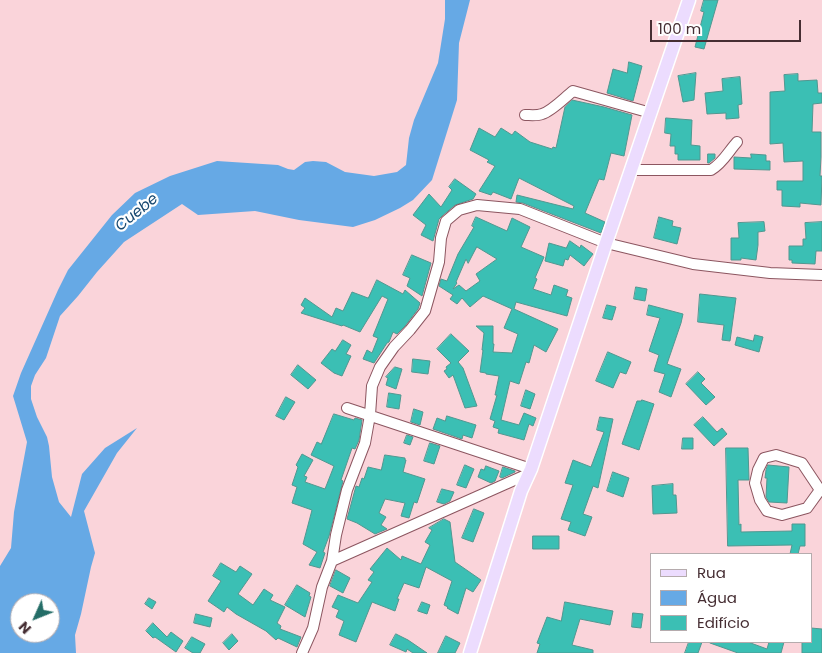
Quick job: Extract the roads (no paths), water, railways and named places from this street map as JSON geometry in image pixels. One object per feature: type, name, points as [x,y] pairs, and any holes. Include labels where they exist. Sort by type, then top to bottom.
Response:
[{"type":"main road","points":[[470,653],[521,491],[530,471],[689,0]]},
{"type":"street","points":[[525,115],[541,115],[560,103],[573,91],[651,112]]},
{"type":"street","points":[[631,170],[711,170],[722,162],[737,142]]},
{"type":"street","points":[[302,653],[313,628],[322,587],[332,561],[336,534],[347,490],[365,443],[370,415],[372,386],[380,367],[425,311],[439,262],[441,238],[446,221],[459,210],[477,205],[520,209],[606,243],[693,264],[770,273],[822,275]]},
{"type":"street","points":[[346,408],[530,471]]},
{"type":"street","points":[[776,455],[802,464],[821,490],[807,508],[782,515],[767,511],[760,500],[755,483],[758,470],[764,458],[776,455]]},
{"type":"street","points":[[332,561],[530,471]]},
{"type":"water","name":"Cuebe","points":[[445,0],[470,0],[459,43],[457,100],[432,180],[413,200],[375,220],[353,227],[299,220],[255,211],[198,215],[182,204],[124,242],[60,316],[46,358],[35,375],[31,386],[31,399],[47,437],[52,477],[59,502],[71,517],[82,474],[105,448],[137,428],[117,453],[84,511],[95,553],[75,635],[76,653],[0,653],[0,566],[11,548],[14,512],[27,442],[13,396],[21,373],[68,270],[112,215],[135,193],[170,176],[217,161],[278,165],[294,170],[305,162],[313,161],[326,162],[345,172],[374,176],[397,172],[406,165],[409,138],[414,120],[438,63],[445,19]]}]
